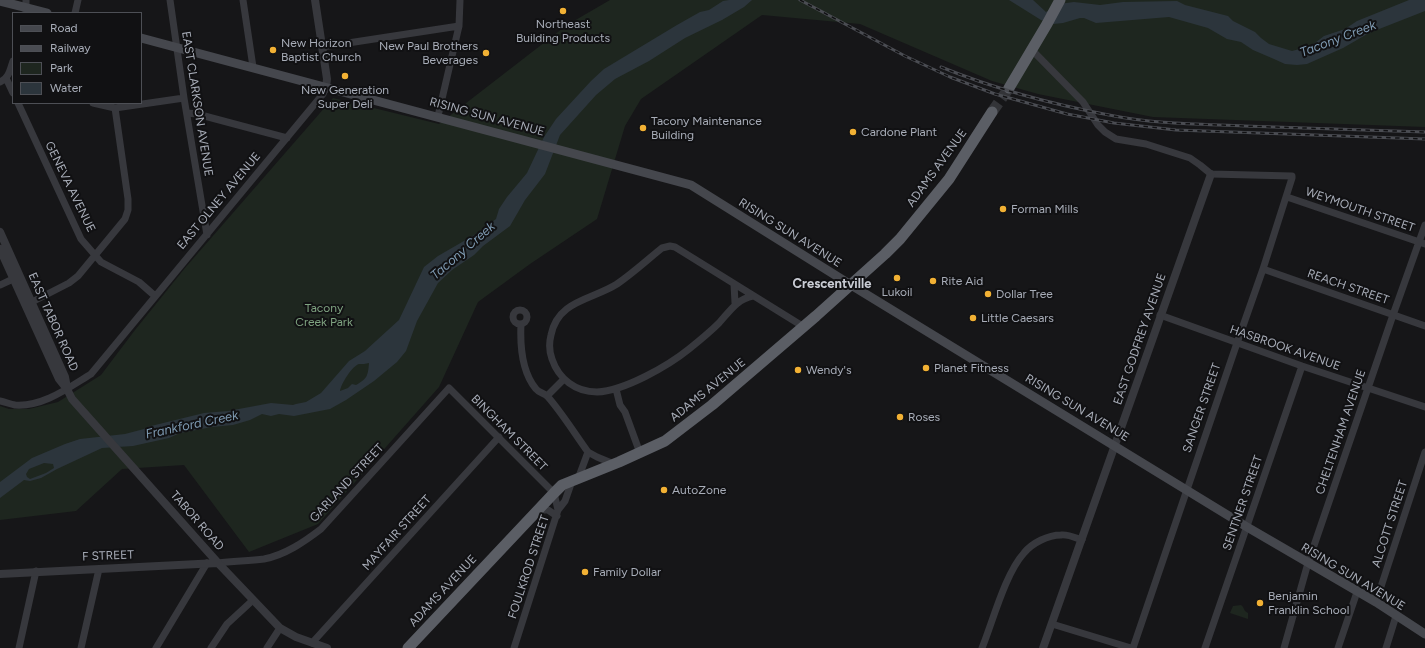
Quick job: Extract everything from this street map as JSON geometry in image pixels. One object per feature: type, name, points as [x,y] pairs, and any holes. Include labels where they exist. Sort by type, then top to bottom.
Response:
[{"type":"highway","points":[[1009,88],[1060,0]]},
{"type":"highway","name":"ADAMS AVENUE","points":[[408,648],[562,485],[640,453],[665,441],[692,421],[804,327],[851,285],[891,248],[929,203],[948,179],[992,112]]},
{"type":"main road","points":[[0,1],[44,12]]},
{"type":"main road","name":"RISING SUN AVENUE","points":[[142,38],[438,116],[691,185],[851,285],[1247,527],[1376,602],[1425,634]]},
{"type":"street","points":[[74,12],[78,0]]},
{"type":"street","name":"EAST CLARKSON AVENUE","points":[[170,0],[184,98],[207,235]]},
{"type":"street","points":[[243,0],[253,67]]},
{"type":"street","points":[[315,0],[327,79],[326,87]]},
{"type":"street","points":[[438,116],[459,26],[460,0]]},
{"type":"street","points":[[322,47],[459,26]]},
{"type":"street","points":[[1032,50],[1083,102],[1098,126],[1105,132],[1116,139],[1146,144],[1190,158],[1211,174]]},
{"type":"street","points":[[12,65],[10,74],[6,81],[12,91]]},
{"type":"street","name":"EAST OLNEY AVENUE","points":[[67,389],[91,374],[99,366],[155,296],[324,94],[326,87]]},
{"type":"street","points":[[97,104],[115,108],[184,98]]},
{"type":"street","name":"GENEVA AVENUE","points":[[18,104],[81,239],[101,262],[139,282],[155,296]]},
{"type":"street","points":[[29,304],[69,283],[78,276],[125,219],[128,210],[128,199],[115,108]]},
{"type":"street","points":[[187,113],[197,114],[287,138]]},
{"type":"street","name":"SANGER STREET","points":[[1132,648],[1292,181],[1292,176],[1211,174]]},
{"type":"street","name":"EAST GODFREY AVENUE","points":[[1043,648],[1116,446],[1160,315],[1211,174]]},
{"type":"street","name":"WEYMOUTH STREET","points":[[1287,197],[1422,243]]},
{"type":"street","name":"CHELTENHAM AVENUE","points":[[1284,648],[1308,563],[1393,315],[1422,243],[1425,225]]},
{"type":"street","name":"EAST TABOR ROAD","points":[[0,232],[29,304],[65,377],[67,389]]},
{"type":"street","points":[[753,296],[746,297],[735,303],[718,324],[689,349],[638,380],[616,389],[602,392],[587,391],[573,386],[564,379],[555,368],[551,358],[549,347],[552,330],[561,314],[570,306],[616,284],[662,248],[670,246],[675,247],[804,327]]},
{"type":"street","name":"EAST TABOR ROAD","points":[[0,249],[13,279],[29,304]]},
{"type":"street","name":"REACH STREET","points":[[1263,269],[1425,326]]},
{"type":"street","points":[[0,284],[13,279]]},
{"type":"street","points":[[734,284],[735,303]]},
{"type":"street","name":"HASBROOK AVENUE","points":[[1160,315],[1302,366],[1425,407]]},
{"type":"street","points":[[521,324],[520,340],[527,371],[531,381],[537,390],[547,396],[588,452],[614,464]]},
{"type":"street","name":"SENTNER STREET","points":[[1205,648],[1302,366]]},
{"type":"street","points":[[547,396],[564,379]]},
{"type":"street","name":"BINGHAM STREET","points":[[449,388],[554,493]]},
{"type":"street","name":"GARLAND STREET","points":[[218,563],[265,558],[290,550],[311,537],[321,529],[449,388]]},
{"type":"street","points":[[0,401],[14,405],[26,404],[52,397],[67,389]]},
{"type":"street","name":"TABOR ROAD","points":[[67,389],[72,399],[218,563],[280,628],[296,637],[327,648]]},
{"type":"street","points":[[616,389],[620,405],[625,412],[640,453]]},
{"type":"street","name":"MAYFAIR STREET","points":[[312,643],[499,437]]},
{"type":"street","points":[[538,510],[548,510],[558,513],[588,452]]},
{"type":"street","name":"ALCOTT STREET","points":[[1376,602],[1425,452]]},
{"type":"street","name":"FOULKROD STREET","points":[[514,648],[558,513],[554,493]]},
{"type":"street","points":[[982,648],[1009,576],[1024,552],[1036,543],[1051,536],[1063,534],[1082,540]]},
{"type":"street","points":[[156,648],[207,563]]},
{"type":"street","name":"F STREET","points":[[0,574],[218,563]]},
{"type":"street","points":[[81,648],[99,569]]},
{"type":"street","points":[[19,648],[36,572]]},
{"type":"street","points":[[1338,648],[1357,592]]},
{"type":"street","points":[[211,648],[227,624],[253,600]]},
{"type":"street","points":[[1386,648],[1396,616]]},
{"type":"street","points":[[1052,624],[1132,648]]},
{"type":"street","points":[[267,648],[280,628]]},
{"type":"green space","name":"Tacony Creek Park","points":[[610,0],[1425,0],[1425,127],[1153,117],[1038,94],[992,81],[860,24],[762,15],[641,99],[625,126],[597,219],[530,264],[478,302],[439,387],[318,524],[249,552],[184,465],[122,469],[76,511],[0,520],[0,406],[9,409],[29,409],[58,402],[101,375],[185,268],[333,98],[439,124],[567,25]]},
{"type":"green space","points":[[1241,605],[1248,613],[1248,619],[1230,613],[1233,606]]},
{"type":"water","points":[[752,0],[744,7],[722,20],[685,38],[649,61],[615,79],[596,95],[560,135],[545,174],[525,200],[510,226],[483,246],[474,255],[452,270],[438,283],[417,321],[406,351],[397,362],[374,381],[330,409],[294,416],[279,414],[271,416],[262,414],[250,420],[233,425],[180,433],[169,438],[133,446],[102,448],[41,478],[30,481],[24,480],[0,498],[0,482],[32,458],[80,439],[125,434],[204,413],[228,411],[271,403],[293,405],[306,402],[321,393],[349,361],[365,351],[399,320],[424,267],[438,256],[476,234],[496,219],[499,209],[507,197],[527,173],[544,137],[556,119],[591,81],[604,69],[677,25],[700,12],[709,10],[723,1]],"holes":[[[369,363],[367,374],[363,381],[356,385],[352,384],[348,388],[340,391],[345,380],[356,365]],[[44,463],[53,464],[54,468],[46,473],[30,479],[27,477],[26,474],[29,469]]]},
{"type":"water","name":"Tacony Creek","points":[[1009,0],[1033,0],[1046,12],[1059,4],[1074,2],[1100,5],[1123,2],[1177,1],[1185,5],[1228,16],[1233,21],[1255,32],[1269,44],[1292,51],[1311,46],[1324,36],[1345,29],[1357,21],[1409,0],[1425,0],[1425,11],[1369,33],[1343,48],[1307,64],[1297,65],[1285,64],[1253,50],[1241,42],[1227,39],[1208,28],[1169,17],[1096,23],[1080,18],[1053,24],[1041,20]]},
{"type":"tunnel","points":[[992,112],[1009,88]]},
{"type":"railway","points":[[800,0],[905,56],[950,77],[995,94],[1067,114],[1114,123],[1176,130],[1425,139]]},
{"type":"railway","points":[[941,67],[1003,89],[1045,101],[1126,118],[1193,124],[1425,132]]},
{"type":"place","name":"Northeast Building Products","points":[[563,11]]},
{"type":"place","name":"New Horizon Baptist Church","points":[[273,50]]},
{"type":"place","name":"New Paul Brothers Beverages","points":[[486,53]]},
{"type":"place","name":"New Generation Super Deli","points":[[345,76]]},
{"type":"place","name":"Tacony Maintenance Building","points":[[643,128]]},
{"type":"place","name":"Cardone Plant","points":[[853,132]]},
{"type":"place","name":"Forman Mills","points":[[1003,209]]},
{"type":"place","name":"Lukoil","points":[[897,278]]},
{"type":"place","name":"Rite Aid","points":[[933,281]]},
{"type":"place","name":"Dollar Tree","points":[[988,294]]},
{"type":"place","name":"Little Caesars","points":[[973,318]]},
{"type":"place","name":"Planet Fitness","points":[[926,368]]},
{"type":"place","name":"Wendy's","points":[[798,370]]},
{"type":"place","name":"Roses","points":[[900,417]]},
{"type":"place","name":"AutoZone","points":[[664,490]]},
{"type":"place","name":"Family Dollar","points":[[585,572]]},
{"type":"place","name":"Benjamin Franklin School","points":[[1260,603]]},
{"type":"district","name":"Crescentville","points":[[832,284]]},
{"type":"water label","name":"Frankford Creek","points":[[192,425]]}]
